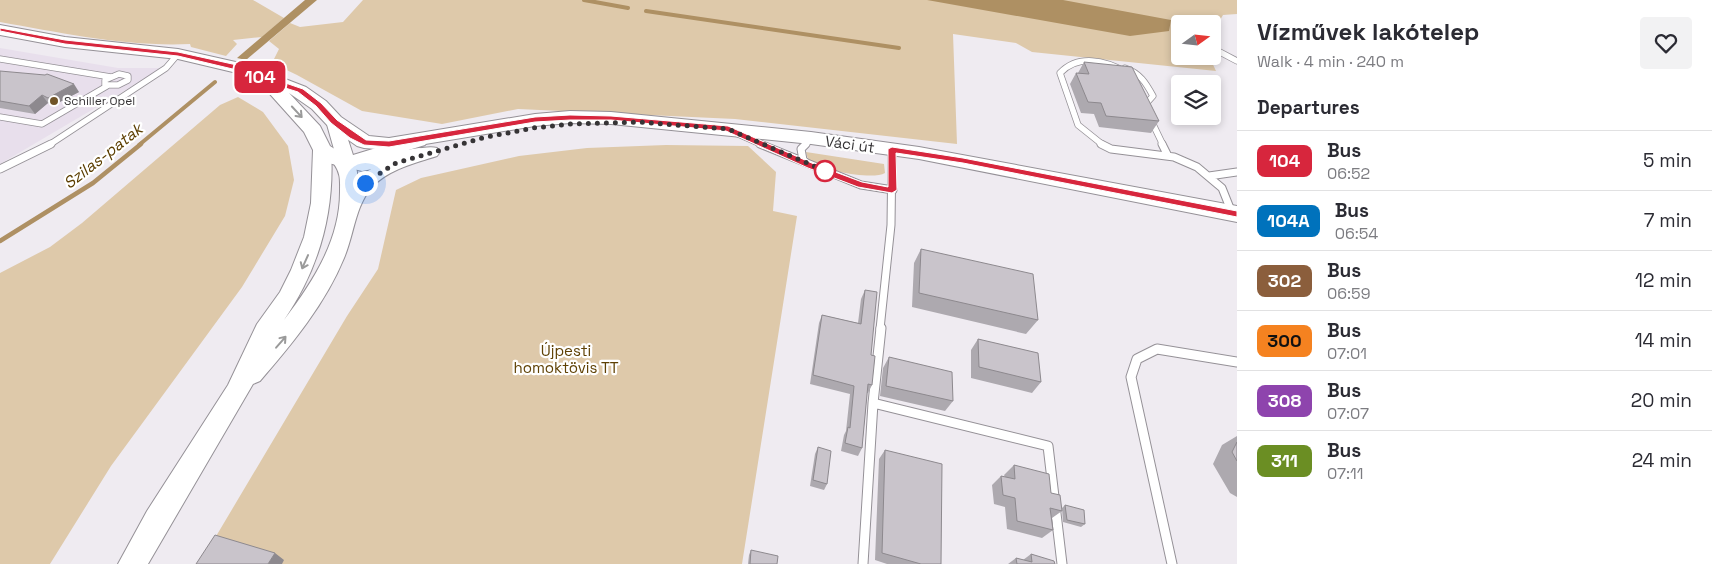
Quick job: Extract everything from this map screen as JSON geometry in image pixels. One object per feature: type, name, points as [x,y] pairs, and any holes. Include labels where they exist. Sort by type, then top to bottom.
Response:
[{"type":"main road","name":"Váci út","points":[[0,30],[65,42],[178,54],[243,69],[265,79],[300,90],[319,104],[334,121],[364,142],[432,145],[533,128],[571,124],[638,122],[728,129],[811,138],[963,160],[1235,214]]},
{"type":"main road","name":"Váci út","points":[[265,79],[313,130],[322,150],[335,158],[346,162],[362,164],[379,162],[432,145]]},
{"type":"main road","points":[[334,121],[349,178],[348,214]]},
{"type":"main road","points":[[237,391],[288,334],[313,295],[333,259],[348,214],[365,183],[396,163],[432,145]]},
{"type":"main road","points":[[132,564],[157,518],[237,391],[265,330],[294,286],[310,250],[320,216],[324,182],[322,150]]},
{"type":"main road","points":[[324,182],[346,162]]},
{"type":"lane","points":[[1221,53],[1237,61]]},
{"type":"lane","points":[[0,169],[46,147],[166,68],[178,54]]},
{"type":"lane","points":[[0,58],[111,76],[122,74],[128,78],[126,82],[107,86],[42,124],[0,117]]},
{"type":"lane","points":[[1144,106],[1153,96],[1146,80],[1134,70],[1104,62],[1076,62],[1066,65],[1060,73],[1078,125],[1098,142],[1111,149],[1168,156],[1197,167],[1222,188],[1235,214]]},
{"type":"lane","points":[[1118,66],[1128,73],[1132,81]]},
{"type":"lane","points":[[107,86],[104,82],[111,76]]},
{"type":"lane","points":[[1140,98],[1168,156]]},
{"type":"lane","points":[[728,129],[811,166],[861,185],[892,190]]},
{"type":"lane","points":[[811,138],[801,149],[801,154],[803,160],[811,166]]},
{"type":"lane","points":[[863,564],[892,190],[892,149]]},
{"type":"lane","points":[[1209,176],[1237,172]]},
{"type":"lane","points":[[1172,564],[1131,378],[1138,359],[1158,349],[1237,362]]},
{"type":"lane","points":[[874,403],[1048,446],[1062,564]]},
{"type":"shaded area","points":[[305,0],[317,0],[246,60],[237,58]]},
{"type":"shaded area","points":[[927,0],[1063,0],[1171,20],[1169,31],[1130,36]]},
{"type":"shaded area","name":"Schiller Opel","points":[[0,48],[118,68],[163,68],[0,164]]},
{"type":"green space","points":[[0,0],[253,0],[284,18],[262,37],[233,40],[237,44],[226,56],[191,47],[190,44],[119,41],[71,35],[0,22]]},
{"type":"green space","points":[[363,0],[1237,0],[1237,14],[1223,15],[1221,18],[1221,15],[1171,15],[1171,65],[1213,65],[1216,71],[1032,52],[1016,43],[953,34],[957,144],[735,119],[518,109],[442,124],[362,111],[272,63],[279,49],[269,41],[290,23],[300,27],[343,22]]},
{"type":"green space","points":[[238,97],[263,112],[288,146],[294,180],[285,216],[242,287],[111,466],[50,564],[0,564],[0,273],[50,247],[82,223],[220,105]]},
{"type":"green space","name":"Újpesti homoktövis TT","points":[[666,145],[748,146],[776,172],[773,211],[797,216],[742,564],[203,564],[215,538],[347,316],[378,269],[396,190],[421,178],[519,156],[587,148]]},
{"type":"green space","points":[[806,152],[884,164],[885,173],[871,176],[850,174],[821,167],[811,162]]},
{"type":"building","points":[[1084,62],[1132,67],[1159,121],[1106,116],[1101,103],[1088,102],[1076,73],[1089,74]]},
{"type":"building","points":[[0,71],[47,74],[74,84],[48,98],[42,95],[29,106],[0,101]]},
{"type":"building","points":[[921,249],[1033,274],[1038,320],[919,293]]},
{"type":"building","points":[[865,290],[877,292],[871,355],[875,356],[872,385],[868,384],[862,448],[845,443],[848,427],[850,428],[854,386],[813,375],[822,315],[861,324]]},
{"type":"building","points":[[978,339],[1038,353],[1041,382],[979,367]]},
{"type":"building","points":[[889,357],[952,372],[953,401],[886,386]]},
{"type":"building","points":[[1237,442],[1237,461],[1232,452]]},
{"type":"building","points":[[818,447],[831,451],[827,484],[813,480]]},
{"type":"building","points":[[885,450],[942,464],[941,564],[921,564],[882,553]]},
{"type":"building","points":[[1014,465],[1049,474],[1051,493],[1060,495],[1062,511],[1050,508],[1053,530],[1017,521],[1015,498],[1003,495],[1001,476],[1015,479]]},
{"type":"building","points":[[1065,505],[1084,510],[1085,524],[1067,520]]},
{"type":"building","points":[[215,535],[275,553],[268,564],[196,564]]},
{"type":"building","points":[[751,550],[778,556],[777,564],[750,564]]},
{"type":"building","points":[[1031,554],[1054,561],[1055,564],[1017,564],[1016,558],[1032,562]]},
{"type":"waterway","points":[[584,0],[628,8]]},
{"type":"waterway","points":[[646,11],[899,48]]},
{"type":"waterway","name":"Szilas-patak","points":[[139,145],[215,82]]},
{"type":"waterway","name":"Szilas-patak","points":[[0,241],[93,183],[141,144]]},
{"type":"bus line","name":"104","points":[[0,30],[65,42],[178,54],[243,69],[265,79],[300,90],[319,104],[334,121],[353,136],[364,142],[377,144],[389,144],[535,120],[570,117],[611,118],[728,129],[811,166],[861,185],[892,190],[892,149],[963,160],[1237,214]]},
{"type":"place","name":"Schiller Opel","points":[[54,101]]},
{"type":"route","points":[[365,183],[396,163],[482,138],[533,128],[571,124],[638,122],[728,129],[828,172],[825,171]]}]
